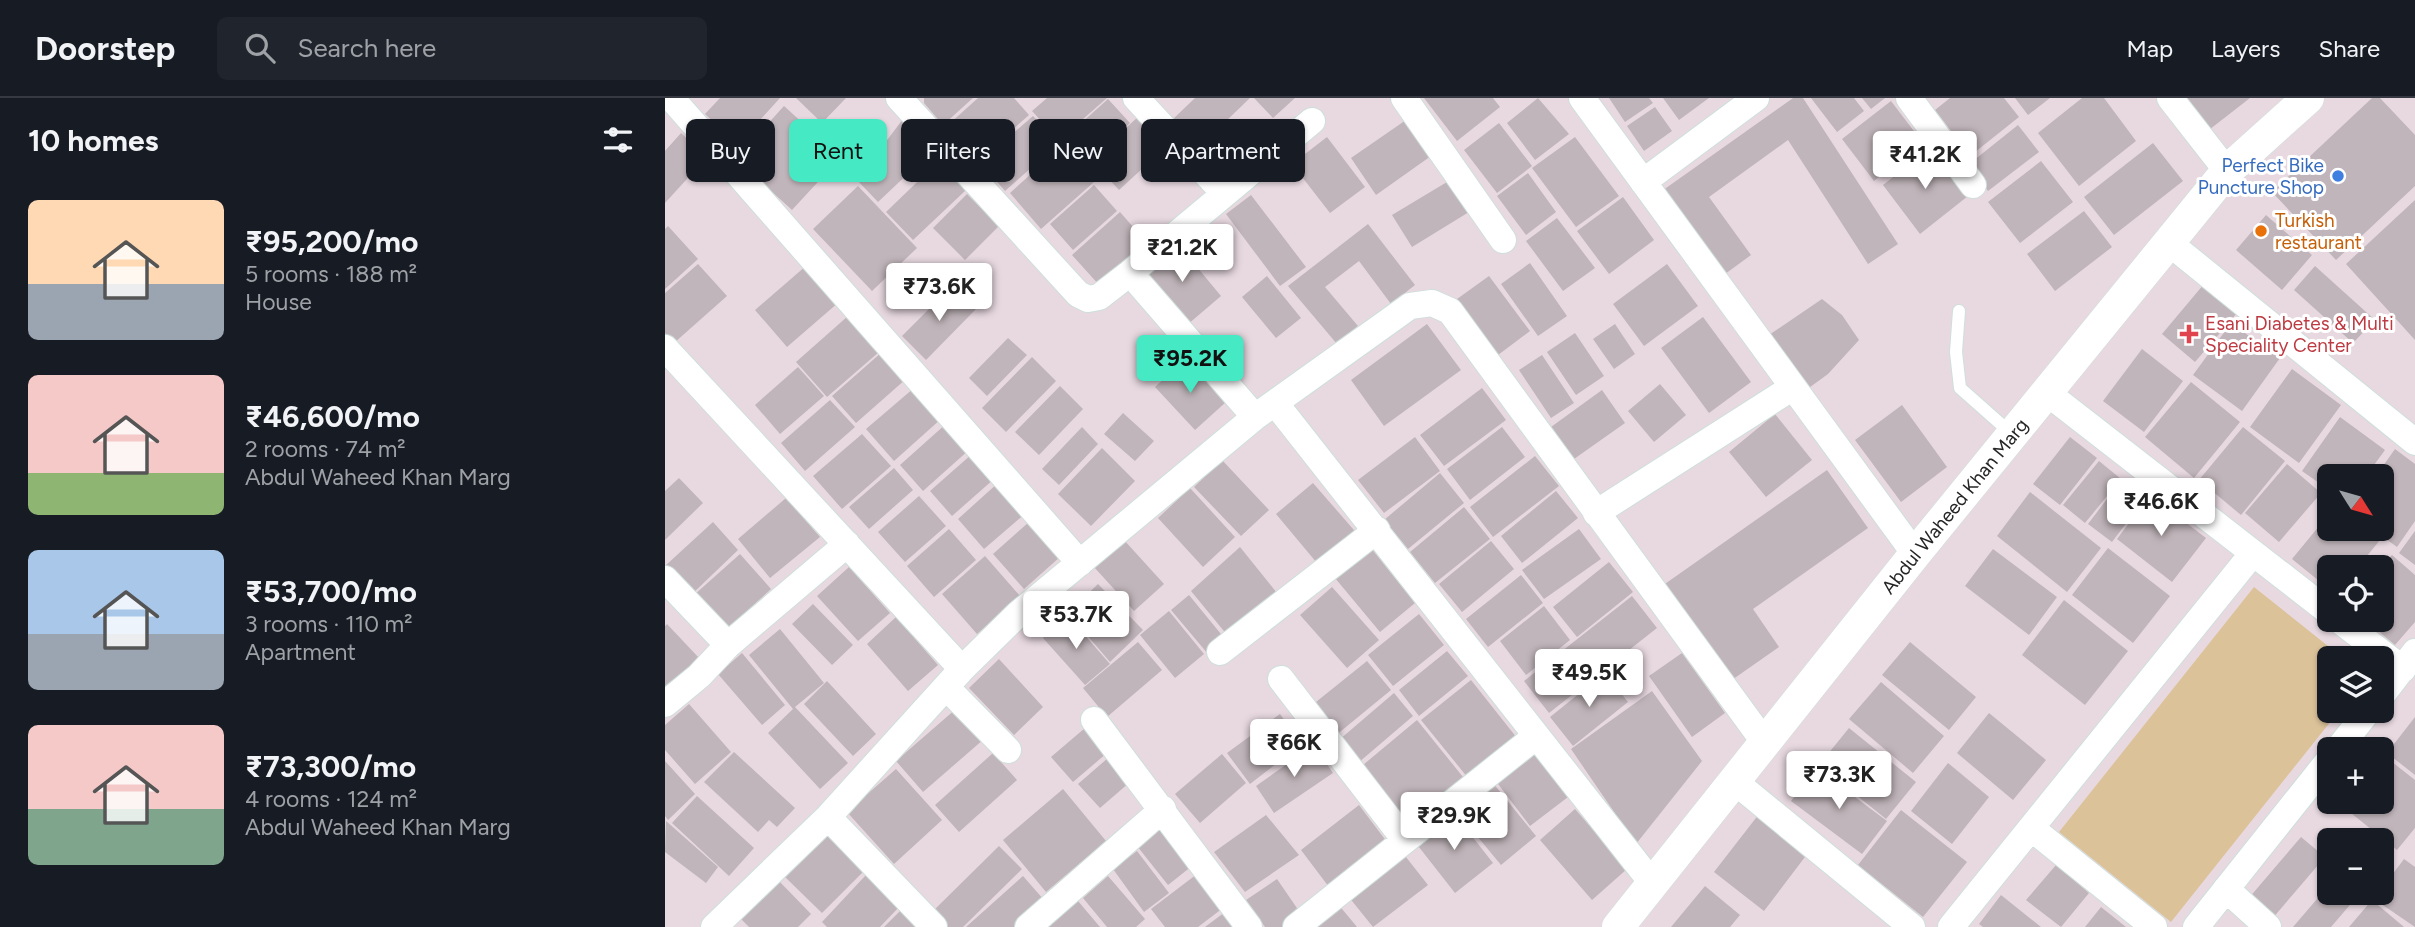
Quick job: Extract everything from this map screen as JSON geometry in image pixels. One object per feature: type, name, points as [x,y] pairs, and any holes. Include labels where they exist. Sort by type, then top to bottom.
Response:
[{"type":"street","points":[[899,98],[1078,294],[1088,299],[1099,297],[1312,121]]},
{"type":"street","points":[[1136,98],[1224,193]]},
{"type":"street","points":[[1404,98],[1503,240]]},
{"type":"street","points":[[1582,98],[1915,554]]},
{"type":"street","points":[[1643,183],[1756,98]]},
{"type":"street","points":[[1909,98],[1973,185]]},
{"type":"street","points":[[2170,98],[2227,171]]},
{"type":"street","name":"Abdul Waheed Khan Marg","points":[[1621,926],[1915,554],[2168,242],[2227,171],[2308,98]]},
{"type":"street","points":[[673,100],[1080,563]]},
{"type":"street","points":[[2168,242],[2415,442]]},
{"type":"street","points":[[1129,273],[1265,410],[1377,530],[1535,737],[1653,884]]},
{"type":"street","points":[[723,924],[828,817],[954,678],[1018,614],[1265,410],[1411,306],[1432,303],[1450,311],[1765,743]]},
{"type":"street","points":[[665,348],[847,544],[1009,750]]},
{"type":"street","points":[[1596,513],[1793,387]]},
{"type":"street","points":[[2046,392],[2317,603]]},
{"type":"street","points":[[1220,653],[1377,530]]},
{"type":"street","points":[[665,704],[699,676],[728,645],[847,544]]},
{"type":"street","points":[[1951,927],[2253,553]]},
{"type":"street","points":[[665,579],[728,645]]},
{"type":"street","points":[[2360,632],[2409,660],[2394,679]]},
{"type":"street","points":[[1281,679],[1405,840]]},
{"type":"street","points":[[1094,720],[1249,927]]},
{"type":"street","points":[[2348,737],[2359,723]]},
{"type":"street","points":[[1296,927],[1535,737]]},
{"type":"street","points":[[2196,927],[2317,775]]},
{"type":"street","points":[[1734,781],[1912,927]]},
{"type":"street","points":[[1028,927],[1163,809]]},
{"type":"street","points":[[828,817],[934,927]]},
{"type":"street","points":[[2031,828],[2154,927]]},
{"type":"street","points":[[2226,889],[2268,927]]},
{"type":"lane","points":[[1959,311],[1956,352],[1960,388],[2012,435]]},
{"type":"shaded area","points":[[2254,587],[2328,646],[2317,646],[2317,723],[2329,723],[2171,922],[2059,832]]},
{"type":"building","points":[[720,98],[780,98],[761,119],[710,119],[705,114]]},
{"type":"building","points":[[796,98],[846,98],[826,119],[818,119]]},
{"type":"building","points":[[924,98],[973,98],[950,119],[938,119],[924,103]]},
{"type":"building","points":[[978,98],[1014,98],[1029,115],[1015,127],[1015,119],[955,119]]},
{"type":"building","points":[[1047,98],[1107,98],[1083,119],[1039,119],[1032,111]]},
{"type":"building","points":[[1195,98],[1250,98],[1228,119],[1173,119]]},
{"type":"building","points":[[1254,98],[1295,98],[1273,118]]},
{"type":"building","points":[[1424,98],[1493,98],[1500,107],[1457,141]]},
{"type":"building","points":[[1538,98],[1569,134],[1535,160],[1507,123]]},
{"type":"building","points":[[1609,98],[1649,98],[1653,103],[1625,122]]},
{"type":"building","points":[[1663,98],[1709,98],[1679,120]]},
{"type":"building","points":[[1793,98],[1803,98],[1898,244],[1868,264],[1788,140],[1709,197],[1751,255],[1721,277],[1659,193]]},
{"type":"building","points":[[1811,98],[1854,98],[1864,111],[1837,132]]},
{"type":"building","points":[[1862,98],[1885,98],[1871,109]]},
{"type":"building","points":[[1950,98],[2004,98],[2019,117],[1970,156],[1935,110]]},
{"type":"building","points":[[2015,98],[2050,98],[2028,115]]},
{"type":"building","points":[[2082,98],[2104,98],[2136,141],[2079,186],[2038,133]]},
{"type":"building","points":[[2183,98],[2250,98],[2205,133]]},
{"type":"building","points":[[2372,98],[2380,98],[2415,135],[2415,186],[2336,260],[2272,192]]},
{"type":"building","points":[[1108,99],[1126,119],[1086,119]]},
{"type":"building","points":[[1891,101],[1923,143],[1874,181],[1842,139]]},
{"type":"building","points":[[784,106],[798,119],[789,119],[789,182],[818,182],[792,210],[761,182],[775,182],[775,119],[772,119]]},
{"type":"building","points":[[1655,107],[1672,131],[1644,151],[1627,126]]},
{"type":"building","points":[[1139,116],[1142,119],[1141,170],[1119,190],[1112,182],[1127,182],[1127,127]]},
{"type":"building","points":[[1029,119],[1029,170],[1005,191],[997,182],[1015,182],[1015,132]]},
{"type":"building","points":[[1406,120],[1431,156],[1376,195],[1351,158]]},
{"type":"building","points":[[901,122],[901,180],[878,202],[859,182],[887,182],[887,140]]},
{"type":"building","points":[[1499,123],[1532,166],[1497,193],[1464,150]]},
{"type":"building","points":[[2018,125],[2039,152],[1988,191],[1968,165]]},
{"type":"building","points":[[681,133],[686,138],[686,180],[665,203],[665,151]]},
{"type":"building","points":[[1327,137],[1365,187],[1330,213],[1305,181],[1305,154]]},
{"type":"building","points":[[1575,137],[1619,196],[1576,227],[1532,168]]},
{"type":"building","points":[[2153,143],[2183,181],[2114,235],[2084,197]]},
{"type":"building","points":[[1930,148],[1968,196],[1920,234],[1883,185]]},
{"type":"building","points":[[2041,161],[2073,202],[2020,243],[1988,202]]},
{"type":"building","points":[[1528,173],[1556,212],[1526,235],[1497,196]]},
{"type":"building","points":[[1029,176],[1029,182],[1094,182],[1041,229],[1010,193]]},
{"type":"building","points":[[917,182],[959,182],[966,190],[913,240],[886,212]]},
{"type":"building","points":[[1447,182],[1469,212],[1412,247],[1392,215]]},
{"type":"building","points":[[1094,185],[1117,211],[1073,250],[1050,224]]},
{"type":"building","points":[[858,186],[917,248],[872,291],[813,229]]},
{"type":"building","points":[[967,194],[999,226],[965,260],[933,228]]},
{"type":"building","points":[[1251,195],[1306,267],[1280,286],[1226,214]]},
{"type":"building","points":[[1623,197],[1654,240],[1609,274],[1577,231]]},
{"type":"building","points":[[2415,200],[2415,340],[2346,264]]},
{"type":"building","points":[[2084,211],[2112,247],[2055,291],[2027,254]]},
{"type":"building","points":[[1120,212],[1148,244],[1100,286],[1072,255]]},
{"type":"building","points":[[2266,215],[2312,255],[2282,290],[2236,250]]},
{"type":"building","points":[[1557,218],[1595,268],[1563,291],[1526,241]]},
{"type":"building","points":[[1368,224],[1415,285],[1391,304],[1359,261],[1325,287],[1358,326],[1337,344],[1288,286]]},
{"type":"building","points":[[668,226],[698,259],[665,289],[665,229]]},
{"type":"building","points":[[1177,243],[1221,296],[1187,325],[1142,273]]},
{"type":"building","points":[[1530,263],[1567,316],[1538,336],[1501,284]]},
{"type":"building","points":[[698,264],[727,296],[674,343],[665,333],[665,293]]},
{"type":"building","points":[[1667,264],[1698,306],[1644,346],[1613,304]]},
{"type":"building","points":[[807,265],[839,302],[787,347],[755,310]]},
{"type":"building","points":[[2315,266],[2375,320],[2353,343],[2294,290]]},
{"type":"building","points":[[1267,276],[1301,318],[1276,338],[1242,297]]},
{"type":"building","points":[[1489,276],[1530,331],[1498,355],[1457,299]]},
{"type":"building","points":[[2204,284],[2238,312],[2195,362],[2162,334]]},
{"type":"building","points":[[952,286],[976,309],[926,360],[902,336]]},
{"type":"building","points":[[1822,299],[1842,315],[1859,340],[1828,374],[1806,390],[1769,335]]},
{"type":"building","points":[[848,316],[879,352],[827,397],[796,362]]},
{"type":"building","points":[[1703,317],[1751,382],[1709,413],[1661,348]]},
{"type":"building","points":[[2231,323],[2280,358],[2242,411],[2193,375]]},
{"type":"building","points":[[1427,324],[1461,370],[1384,426],[1351,380]]},
{"type":"building","points":[[1615,324],[1635,354],[1614,369],[1593,339]]},
{"type":"building","points":[[1575,333],[1604,376],[1576,395],[1547,352]]},
{"type":"building","points":[[1008,338],[1027,355],[987,396],[969,378]]},
{"type":"building","points":[[2142,349],[2183,381],[2144,432],[2103,401]]},
{"type":"building","points":[[882,352],[906,379],[856,423],[832,396]]},
{"type":"building","points":[[1542,355],[1574,403],[1551,418],[1519,370]]},
{"type":"building","points":[[1032,357],[1056,381],[1006,432],[982,408]]},
{"type":"building","points":[[1185,359],[1226,402],[1195,430],[1155,387]]},
{"type":"building","points":[[798,367],[824,396],[780,434],[755,405]]},
{"type":"building","points":[[2292,369],[2341,405],[2299,463],[2250,427]]},
{"type":"building","points":[[2191,382],[2240,422],[2194,478],[2145,437]]},
{"type":"building","points":[[1660,384],[1686,415],[1654,442],[1628,411]]},
{"type":"building","points":[[1060,386],[1083,409],[1039,455],[1015,432]]},
{"type":"building","points":[[914,388],[941,419],[894,461],[866,429]]},
{"type":"building","points":[[1482,388],[1506,420],[1444,466],[1420,435]]},
{"type":"building","points":[[1602,390],[1625,423],[1574,459],[1551,427]]},
{"type":"building","points":[[830,400],[855,427],[805,471],[781,443]]},
{"type":"building","points":[[1902,405],[1947,467],[1901,502],[1855,440]]},
{"type":"building","points":[[1123,413],[1154,441],[1135,461],[1104,434]]},
{"type":"building","points":[[1775,414],[1812,460],[1766,497],[1729,452]]},
{"type":"building","points":[[2340,417],[2385,450],[2375,464],[2317,464],[2317,482],[2302,471]]},
{"type":"building","points":[[947,423],[970,449],[923,491],[900,465]]},
{"type":"building","points":[[1082,427],[1098,444],[1059,485],[1042,469]]},
{"type":"building","points":[[1502,427],[1525,457],[1470,500],[1447,469]]},
{"type":"building","points":[[2243,427],[2285,461],[2241,515],[2199,480]]},
{"type":"building","points":[[862,434],[891,466],[842,509],[813,476]]},
{"type":"building","points":[[1415,437],[1440,471],[1384,513],[1358,480]]},
{"type":"building","points":[[2070,437],[2097,458],[2060,505],[2033,484]]},
{"type":"building","points":[[1102,448],[1135,481],[1091,526],[1058,494]]},
{"type":"building","points":[[2395,449],[2415,464],[2415,521],[2397,547],[2389,541],[2394,541],[2394,464],[2384,464]]},
{"type":"building","points":[[972,454],[994,479],[952,516],[930,491]]},
{"type":"building","points":[[1535,456],[1559,486],[1493,537],[1470,507]]},
{"type":"building","points":[[1222,460],[1269,510],[1241,536],[1194,487]]},
{"type":"building","points":[[2099,461],[2121,479],[2085,523],[2063,505]]},
{"type":"building","points":[[2287,464],[2317,490],[2317,498],[2279,542],[2245,513]]},
{"type":"building","points":[[894,468],[913,490],[869,529],[849,507]]},
{"type":"building","points":[[1827,470],[1868,528],[1753,609],[1779,647],[1729,682],[1662,586]]},
{"type":"building","points":[[1440,473],[1464,503],[1408,549],[1384,520]]},
{"type":"building","points":[[679,478],[703,503],[665,540],[665,491]]},
{"type":"building","points":[[2123,478],[2147,496],[2112,542],[2088,524]]},
{"type":"building","points":[[999,482],[1026,513],[984,549],[958,519]]},
{"type":"building","points":[[1313,483],[1360,537],[1322,569],[1276,514]]},
{"type":"building","points":[[1190,488],[1235,537],[1203,567],[1158,518]]},
{"type":"building","points":[[1556,491],[1578,518],[1522,563],[1501,536]]},
{"type":"building","points":[[2030,492],[2101,548],[2067,592],[1997,536]]},
{"type":"building","points":[[2150,495],[2206,538],[2172,582],[2117,539]]},
{"type":"building","points":[[919,496],[946,526],[905,562],[878,532]]},
{"type":"building","points":[[786,498],[820,537],[770,578],[738,539]]},
{"type":"building","points":[[1464,507],[1490,539],[1435,583],[1410,552]]},
{"type":"building","points":[[713,522],[738,550],[689,597],[665,566]]},
{"type":"building","points":[[1029,522],[1060,557],[1024,589],[993,554]]},
{"type":"building","points":[[949,529],[976,560],[934,597],[907,566]]},
{"type":"building","points":[[1579,529],[1601,559],[1544,599],[1522,570]]},
{"type":"building","points":[[2317,529],[2317,541],[2379,541],[2368,555],[2317,555],[2317,579],[2292,559]]},
{"type":"building","points":[[2415,531],[2415,565],[2399,553]]},
{"type":"building","points":[[1124,540],[1164,584],[1134,611],[1094,567]]},
{"type":"building","points":[[1491,541],[1514,569],[1462,612],[1439,584]]},
{"type":"building","points":[[1240,547],[1281,598],[1228,636],[1191,591]]},
{"type":"building","points":[[1371,548],[1415,603],[1380,632],[1335,578]]},
{"type":"building","points":[[2108,548],[2170,596],[2133,643],[2072,595]]},
{"type":"building","points":[[1993,549],[2057,597],[2029,635],[1965,586]]},
{"type":"building","points":[[740,554],[771,589],[726,630],[694,595]]},
{"type":"building","points":[[985,556],[1020,596],[977,634],[942,594]]},
{"type":"building","points":[[2394,557],[2415,575],[2415,622],[2395,645],[2379,632],[2394,632]]},
{"type":"building","points":[[1609,562],[1633,592],[1577,637],[1553,607]]},
{"type":"building","points":[[849,567],[890,613],[858,641],[817,596]]},
{"type":"building","points":[[1521,575],[1543,603],[1488,647],[1466,619]]},
{"type":"building","points":[[1098,584],[1143,630],[1110,662],[1068,613]]},
{"type":"building","points":[[1332,587],[1379,640],[1347,668],[1300,615]]},
{"type":"building","points":[[1189,595],[1225,639],[1208,654],[1171,610]]},
{"type":"building","points":[[1632,596],[1657,628],[1549,713],[1524,681]]},
{"type":"building","points":[[2064,600],[2128,651],[2085,705],[2022,655]]},
{"type":"building","points":[[813,604],[853,645],[832,665],[792,624]]},
{"type":"building","points":[[1544,606],[1570,640],[1526,675],[1500,641]]},
{"type":"building","points":[[1169,611],[1204,654],[1175,678],[1140,635]]},
{"type":"building","points":[[1419,614],[1444,645],[1393,686],[1368,655]]},
{"type":"building","points":[[1068,616],[1110,664],[1085,685],[1043,638]]},
{"type":"building","points":[[896,617],[938,665],[908,691],[867,644]]},
{"type":"building","points":[[667,624],[700,659],[665,691],[665,626]]},
{"type":"building","points":[[780,629],[824,683],[795,707],[848,763],[820,789],[768,733],[793,709],[749,655]]},
{"type":"building","points":[[1138,642],[1162,670],[1107,717],[1083,688]]},
{"type":"building","points":[[1910,642],[1976,697],[1949,730],[1882,675]]},
{"type":"building","points":[[1447,651],[1468,676],[1419,716],[1399,690]]},
{"type":"building","points":[[742,653],[785,705],[762,725],[718,674]]},
{"type":"building","points":[[1682,653],[1725,713],[1692,737],[1649,676]]},
{"type":"building","points":[[999,659],[1043,707],[1014,735],[969,688]]},
{"type":"building","points":[[1367,661],[1391,690],[1335,736],[1311,706]]},
{"type":"building","points":[[1605,673],[1628,702],[1573,746],[1550,717]]},
{"type":"building","points":[[1471,680],[1517,738],[1468,778],[1421,720]]},
{"type":"building","points":[[827,681],[876,734],[853,756],[804,704]]},
{"type":"building","points":[[1881,682],[1944,736],[1913,773],[1849,719]]},
{"type":"building","points":[[1652,691],[1702,761],[1636,844],[1571,749]]},
{"type":"building","points":[[1394,693],[1413,716],[1358,763],[1339,740]]},
{"type":"building","points":[[689,704],[731,752],[695,784],[665,750],[665,725]]},
{"type":"building","points":[[957,708],[984,739],[923,792],[896,761]]},
{"type":"building","points":[[1989,713],[2046,760],[2013,800],[1957,753]]},
{"type":"building","points":[[1280,714],[1302,744],[1250,784],[1227,753]]},
{"type":"building","points":[[2415,717],[2415,775],[2394,758],[2394,744]]},
{"type":"building","points":[[1417,720],[1463,777],[1408,821],[1363,765]]},
{"type":"building","points":[[1092,722],[1114,747],[1073,782],[1051,757]]},
{"type":"building","points":[[1849,728],[1916,782],[1886,819],[1819,765]]},
{"type":"building","points":[[1314,745],[1333,773],[1274,813],[1256,786]]},
{"type":"building","points":[[1529,747],[1568,797],[1530,826],[1492,776]]},
{"type":"building","points":[[1116,751],[1137,776],[1100,808],[1078,784]]},
{"type":"building","points":[[734,752],[795,808],[777,827],[769,820],[758,832],[704,782]]},
{"type":"building","points":[[993,753],[1017,780],[959,832],[935,805]]},
{"type":"building","points":[[1222,754],[1246,783],[1200,823],[1175,794]]},
{"type":"building","points":[[665,761],[695,794],[668,820],[665,816]]},
{"type":"building","points":[[1948,763],[1989,797],[1952,844],[1911,811]]},
{"type":"building","points":[[2394,764],[2415,780],[2415,828],[2397,850],[2394,848],[2394,828],[2370,828],[2352,814],[2394,814]]},
{"type":"building","points":[[1816,768],[1887,821],[1862,854],[1791,801]]},
{"type":"building","points":[[896,769],[942,820],[894,864],[847,812]]},
{"type":"building","points":[[1493,783],[1536,836],[1501,865],[1458,813]]},
{"type":"building","points":[[1063,789],[1106,841],[1046,892],[1003,840]]},
{"type":"building","points":[[697,796],[754,848],[729,876],[672,823]]},
{"type":"building","points":[[1359,805],[1390,846],[1332,891],[1301,850]]},
{"type":"building","points":[[1575,809],[1627,869],[1592,900],[1540,840]]},
{"type":"building","points":[[1901,810],[1967,862],[1923,917],[1858,865]]},
{"type":"building","points":[[1453,812],[1493,863],[1455,893],[1415,842]]},
{"type":"building","points":[[1759,814],[1808,853],[1764,911],[1714,872]]},
{"type":"building","points":[[1266,815],[1299,855],[1245,892],[1214,852]]},
{"type":"building","points":[[666,821],[718,867],[706,883],[665,852]]},
{"type":"building","points":[[1161,828],[1192,866],[1168,885],[1137,846]]},
{"type":"building","points":[[827,832],[866,869],[822,913],[784,876]]},
{"type":"building","points":[[2301,837],[2317,850],[2317,866],[2272,919],[2248,899]]},
{"type":"building","points":[[999,846],[1022,869],[963,927],[943,927],[930,914]]},
{"type":"building","points":[[1137,851],[1169,893],[1144,912],[1113,869]]},
{"type":"building","points":[[1402,852],[1428,885],[1373,927],[1348,896]]},
{"type":"building","points":[[2404,859],[2415,867],[2415,927],[2383,905],[2394,905],[2394,872]]},
{"type":"building","points":[[2056,865],[2089,893],[2061,927],[2026,900]]},
{"type":"building","points":[[1197,874],[1223,908],[1198,927],[1165,927],[1151,909]]},
{"type":"building","points":[[866,875],[899,907],[880,927],[827,927],[822,922]]},
{"type":"building","points":[[1023,876],[1044,900],[1014,927],[966,927]]},
{"type":"building","points":[[1108,876],[1145,919],[1136,927],[1107,927],[1083,898]]},
{"type":"building","points":[[1277,879],[1301,914],[1283,927],[1265,927],[1246,900]]},
{"type":"building","points":[[779,881],[811,914],[798,927],[749,927],[741,919]]},
{"type":"building","points":[[1705,886],[1740,915],[1730,927],[1671,927]]},
{"type":"building","points":[[2001,895],[2041,927],[1983,927],[1979,924]]},
{"type":"building","points":[[2317,899],[2317,905],[2350,905],[2331,927],[2293,927]]},
{"type":"building","points":[[1078,901],[1100,927],[1048,927]]},
{"type":"building","points":[[1338,904],[1357,927],[1308,927]]},
{"type":"building","points":[[2368,905],[2378,905],[2404,927],[2349,927]]},
{"type":"building","points":[[2101,907],[2126,927],[2085,927]]},
{"type":"building","points":[[902,909],[920,927],[884,927]]},
{"type":"building","points":[[1225,912],[1237,927],[1205,927]]},
{"type":"place","name":"Perfect Bike Puncture Shop","points":[[2338,176]]},
{"type":"place","name":"Turkish restaurant","points":[[2261,231]]},
{"type":"place","name":"Esani Diabetes & Multi Speciality Center","points":[[2189,334]]}]
